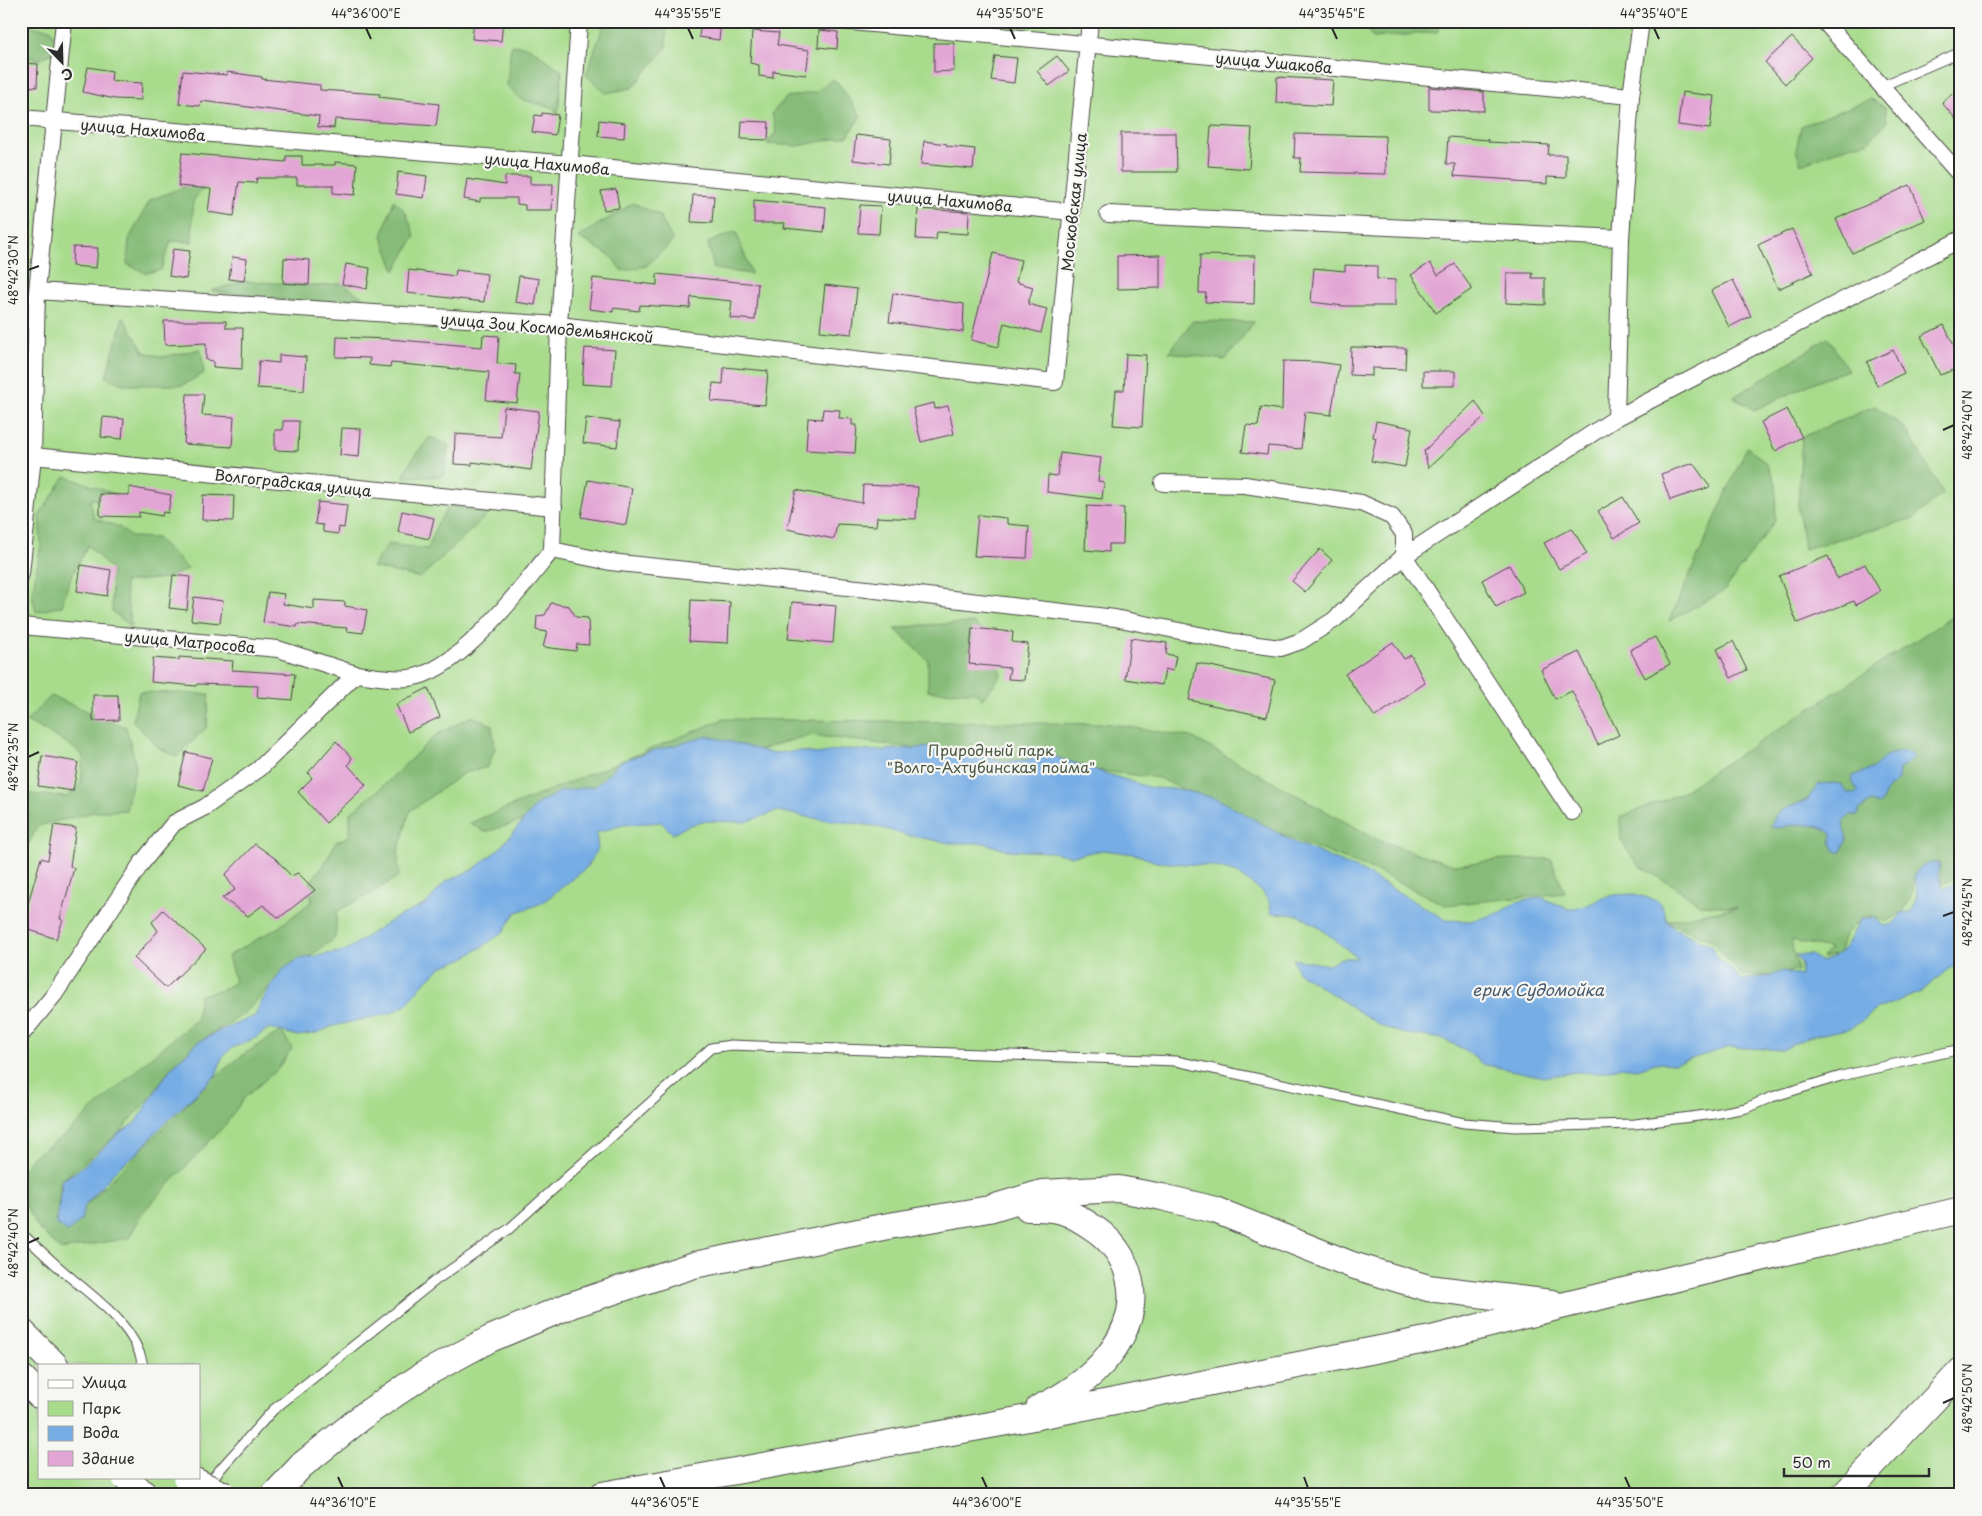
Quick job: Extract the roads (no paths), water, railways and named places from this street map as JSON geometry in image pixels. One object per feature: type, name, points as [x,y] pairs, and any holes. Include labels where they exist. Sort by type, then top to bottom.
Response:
[{"type":"main road","points":[[274,1495],[302,1465],[367,1413],[423,1375],[490,1339],[571,1305],[694,1265],[989,1209],[1042,1193],[1119,1189],[1162,1197],[1215,1210],[1352,1265],[1428,1288],[1565,1305]]},
{"type":"main road","points":[[989,1209],[1052,1207],[1077,1217],[1108,1238],[1125,1263],[1132,1291],[1129,1314],[1119,1341],[1104,1362],[1086,1380],[1053,1402],[1007,1422]]},
{"type":"main road","points":[[602,1495],[1007,1422],[1430,1339],[1961,1210]]},
{"type":"main road","points":[[21,1331],[54,1364]]},
{"type":"main road","points":[[1844,1495],[1961,1372]]},
{"type":"main road","points":[[21,1377],[38,1393]]},
{"type":"main road","points":[[127,1478],[145,1495]]},
{"type":"main road","points":[[188,1478],[224,1495]]},
{"type":"street","points":[[21,574],[33,456],[37,291],[64,21]]},
{"type":"street","points":[[579,21],[559,325],[552,550],[610,562],[1115,618],[1234,642],[1280,648],[1301,641],[1334,620],[1404,556],[1616,418],[1961,240]]},
{"type":"street","name":"улица Ушакова","points":[[841,21],[1632,96]]},
{"type":"street","name":"Московская улица","points":[[1055,382],[1090,21]]},
{"type":"street","points":[[1616,418],[1621,238],[1632,96],[1641,21]]},
{"type":"street","points":[[1824,21],[1961,176]]},
{"type":"street","name":"улица Нахимова","points":[[21,118],[570,164],[1072,212]]},
{"type":"street","points":[[1108,214],[1621,238]]},
{"type":"street","name":"улица Зои Космодемьянской","points":[[37,291],[559,325],[1055,382]]},
{"type":"street","name":"Волгоградская улица","points":[[33,456],[554,508]]},
{"type":"street","points":[[1163,483],[1246,484],[1362,503],[1392,517],[1404,534],[1404,556],[1572,812]]},
{"type":"street","name":"улица Матросова","points":[[21,626],[278,649],[356,674],[410,678],[436,670],[462,650],[505,607],[552,550]]},
{"type":"street","points":[[21,1035],[54,994],[141,864],[174,823],[205,807],[259,769],[356,674]]},
{"type":"lane","points":[[1882,86],[1961,52]]},
{"type":"lane","points":[[198,1495],[273,1410],[436,1280],[509,1229],[711,1048],[741,1046],[1176,1061],[1464,1123],[1515,1127],[1635,1124],[1714,1114],[1746,1108],[1772,1097],[1841,1076],[1961,1049]]},
{"type":"lane","points":[[21,1233],[117,1318],[132,1338],[142,1356],[144,1364]]},
{"type":"lane","points":[[130,1495],[135,1478]]},
{"type":"water","name":"ерик Судомойка","points":[[709,736],[771,753],[800,751],[817,754],[846,749],[869,751],[932,747],[1008,762],[1053,756],[1151,788],[1178,789],[1218,799],[1294,842],[1362,871],[1446,920],[1469,921],[1483,918],[1501,912],[1516,902],[1541,897],[1568,909],[1585,906],[1610,895],[1635,894],[1658,901],[1664,910],[1667,921],[1674,928],[1711,946],[1718,958],[1742,980],[1771,976],[1783,971],[1801,976],[1801,964],[1795,955],[1811,955],[1821,962],[1842,950],[1850,940],[1861,919],[1874,917],[1884,926],[1893,924],[1903,912],[1911,913],[1917,894],[1914,875],[1919,868],[1931,863],[1939,863],[1938,875],[1943,888],[1952,886],[1961,875],[1961,963],[1947,970],[1921,992],[1875,1010],[1852,1028],[1808,1037],[1782,1050],[1730,1047],[1674,1064],[1656,1063],[1637,1069],[1619,1067],[1598,1073],[1576,1072],[1544,1077],[1482,1064],[1464,1049],[1443,1039],[1401,1033],[1381,1026],[1298,972],[1293,959],[1329,965],[1341,958],[1358,958],[1316,925],[1298,915],[1271,913],[1270,903],[1263,893],[1237,873],[1212,866],[1156,862],[1135,854],[1103,850],[1071,856],[1051,852],[1005,850],[985,843],[950,843],[905,835],[875,826],[812,818],[778,811],[745,822],[707,821],[687,826],[673,834],[661,822],[623,825],[596,833],[598,849],[586,868],[542,903],[515,913],[503,932],[482,947],[462,959],[441,967],[421,986],[406,1005],[391,1013],[333,1026],[317,1033],[298,1036],[269,1028],[257,1037],[232,1048],[223,1056],[216,1075],[161,1127],[137,1153],[117,1169],[84,1207],[81,1220],[68,1232],[56,1224],[61,1181],[78,1170],[118,1134],[135,1123],[170,1069],[197,1043],[221,1030],[255,1016],[260,1004],[282,970],[299,959],[345,951],[393,919],[426,904],[445,882],[474,869],[500,848],[537,804],[561,791],[596,786],[620,762],[652,751]]},
{"type":"water","points":[[1905,751],[1915,757],[1899,769],[1898,780],[1888,788],[1880,805],[1871,802],[1859,810],[1858,815],[1850,815],[1843,822],[1847,838],[1841,853],[1834,850],[1831,841],[1832,834],[1819,827],[1791,825],[1779,828],[1771,827],[1775,816],[1782,810],[1807,800],[1819,784],[1841,784],[1847,793],[1855,794],[1858,791],[1853,783],[1852,776],[1873,768],[1887,755]]},
{"type":"park label","name":"Природный парк \"Волго-Ахтубинская пойма\"","points":[[991,758]]}]
